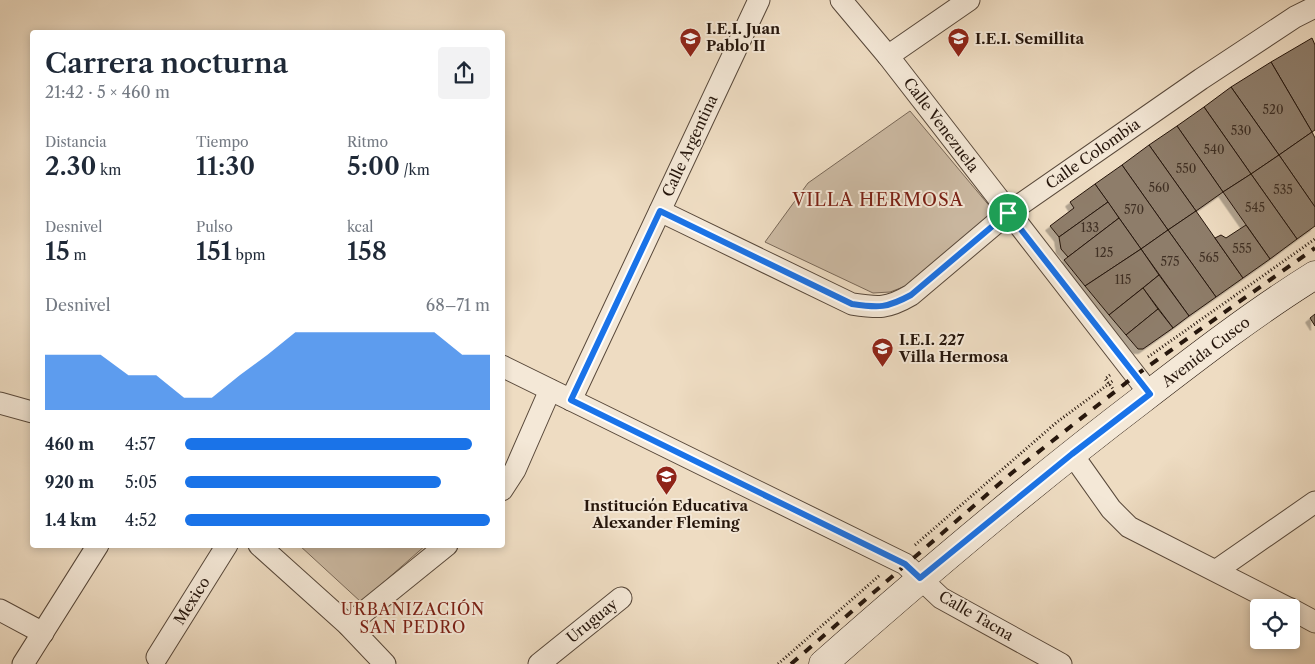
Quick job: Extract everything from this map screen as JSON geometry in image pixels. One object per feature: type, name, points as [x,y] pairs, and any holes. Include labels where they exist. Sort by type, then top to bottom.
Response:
[{"type":"main road","name":"Avenida Cusco","points":[[823,664],[920,578],[1072,454],[1242,324],[1315,276]]},
{"type":"street","name":"Calle Argentina","points":[[571,400],[759,0]]},
{"type":"street","name":"Calle Venezuela","points":[[841,0],[888,56],[1150,394]]},
{"type":"street","points":[[888,56],[969,0]]},
{"type":"street","name":"Calle Colombia","points":[[660,211],[852,304],[873,307],[893,305],[911,295],[1008,213],[1201,79],[1295,17],[1315,7]]},
{"type":"street","name":"Calle Tacna","points":[[505,368],[905,564],[941,598],[1061,664]]},
{"type":"street","points":[[505,485],[515,470],[550,390]]},
{"type":"street","points":[[0,403],[30,411]]},
{"type":"street","points":[[1072,454],[1111,509],[1129,527],[1273,599]]},
{"type":"street","points":[[1217,570],[1315,502]]},
{"type":"street","points":[[23,664],[96,548]]},
{"type":"street","name":"Mexico","points":[[157,657],[225,548]]},
{"type":"street","points":[[263,548],[348,625],[385,664]]},
{"type":"street","points":[[348,625],[443,548]]},
{"type":"street","name":"Uruguay","points":[[540,664],[621,598]]},
{"type":"street","points":[[0,610],[43,633]]},
{"type":"street","points":[[1300,614],[1315,622]]},
{"type":"shaded area","points":[[910,111],[997,215],[906,286],[890,292],[873,293],[765,242],[808,183]]},
{"type":"shaded area","points":[[302,548],[423,548],[361,602]]},
{"type":"building","points":[[1312,38],[1315,45],[1315,130],[1312,132],[1271,62]]},
{"type":"building","points":[[1271,62],[1312,132],[1279,155],[1231,87]]},
{"type":"building","points":[[1231,87],[1279,155],[1251,174],[1204,107]]},
{"type":"building","points":[[1204,107],[1251,174],[1223,192],[1177,126]]},
{"type":"building","points":[[1177,126],[1223,192],[1196,211],[1149,145]]},
{"type":"building","points":[[1312,132],[1315,138],[1315,207],[1279,155]]},
{"type":"building","points":[[1149,145],[1196,211],[1168,230],[1122,165]]},
{"type":"building","points":[[1279,155],[1315,207],[1315,226],[1297,239],[1251,174]]},
{"type":"building","points":[[1122,165],[1168,230],[1141,249],[1095,184]]},
{"type":"building","points":[[1251,174],[1297,239],[1270,259],[1223,192]]},
{"type":"building","points":[[1095,184],[1108,202],[1059,237],[1050,226],[1074,208],[1070,202]]},
{"type":"building","points":[[1108,202],[1119,218],[1068,257],[1061,249],[1059,237]]},
{"type":"building","points":[[1196,211],[1243,278],[1216,297],[1168,230]]},
{"type":"building","points":[[1119,218],[1141,249],[1085,286],[1064,260]]},
{"type":"building","points":[[1246,225],[1270,259],[1243,278],[1215,238],[1221,235],[1226,238]]},
{"type":"building","points":[[1168,230],[1216,297],[1189,316],[1141,249]]},
{"type":"building","points":[[1141,249],[1159,275],[1109,315],[1085,286]]},
{"type":"building","points":[[1159,275],[1189,316],[1173,328],[1143,288]]},
{"type":"building","points":[[1143,288],[1158,309],[1126,335],[1109,315]]},
{"type":"building","points":[[1158,309],[1173,328],[1143,349],[1138,349],[1126,335]]},
{"type":"building","points":[[1315,314],[1315,326],[1310,318]]},
{"type":"railway","points":[[791,664],[1013,472],[1136,375],[1315,248]]},
{"type":"place","name":"I.E.I. Juan Pablo II","points":[[690,57]]},
{"type":"place","name":"I.E.I. Semillita","points":[[959,58]]},
{"type":"place","name":"I.E.I. 227 Villa Hermosa","points":[[883,368]]},
{"type":"place","name":"Institución Educativa Alexander Fleming","points":[[666,496]]},
{"type":"district","name":"VILLA HERMOSA","points":[[878,200]]},
{"type":"district","name":"URBANIZACIÓN SAN PEDRO","points":[[413,618]]},
{"type":"route","points":[[660,211],[852,304],[873,307],[893,305],[911,295],[1008,213],[1150,394],[1072,454],[920,578],[905,564],[571,400],[660,211]]}]
